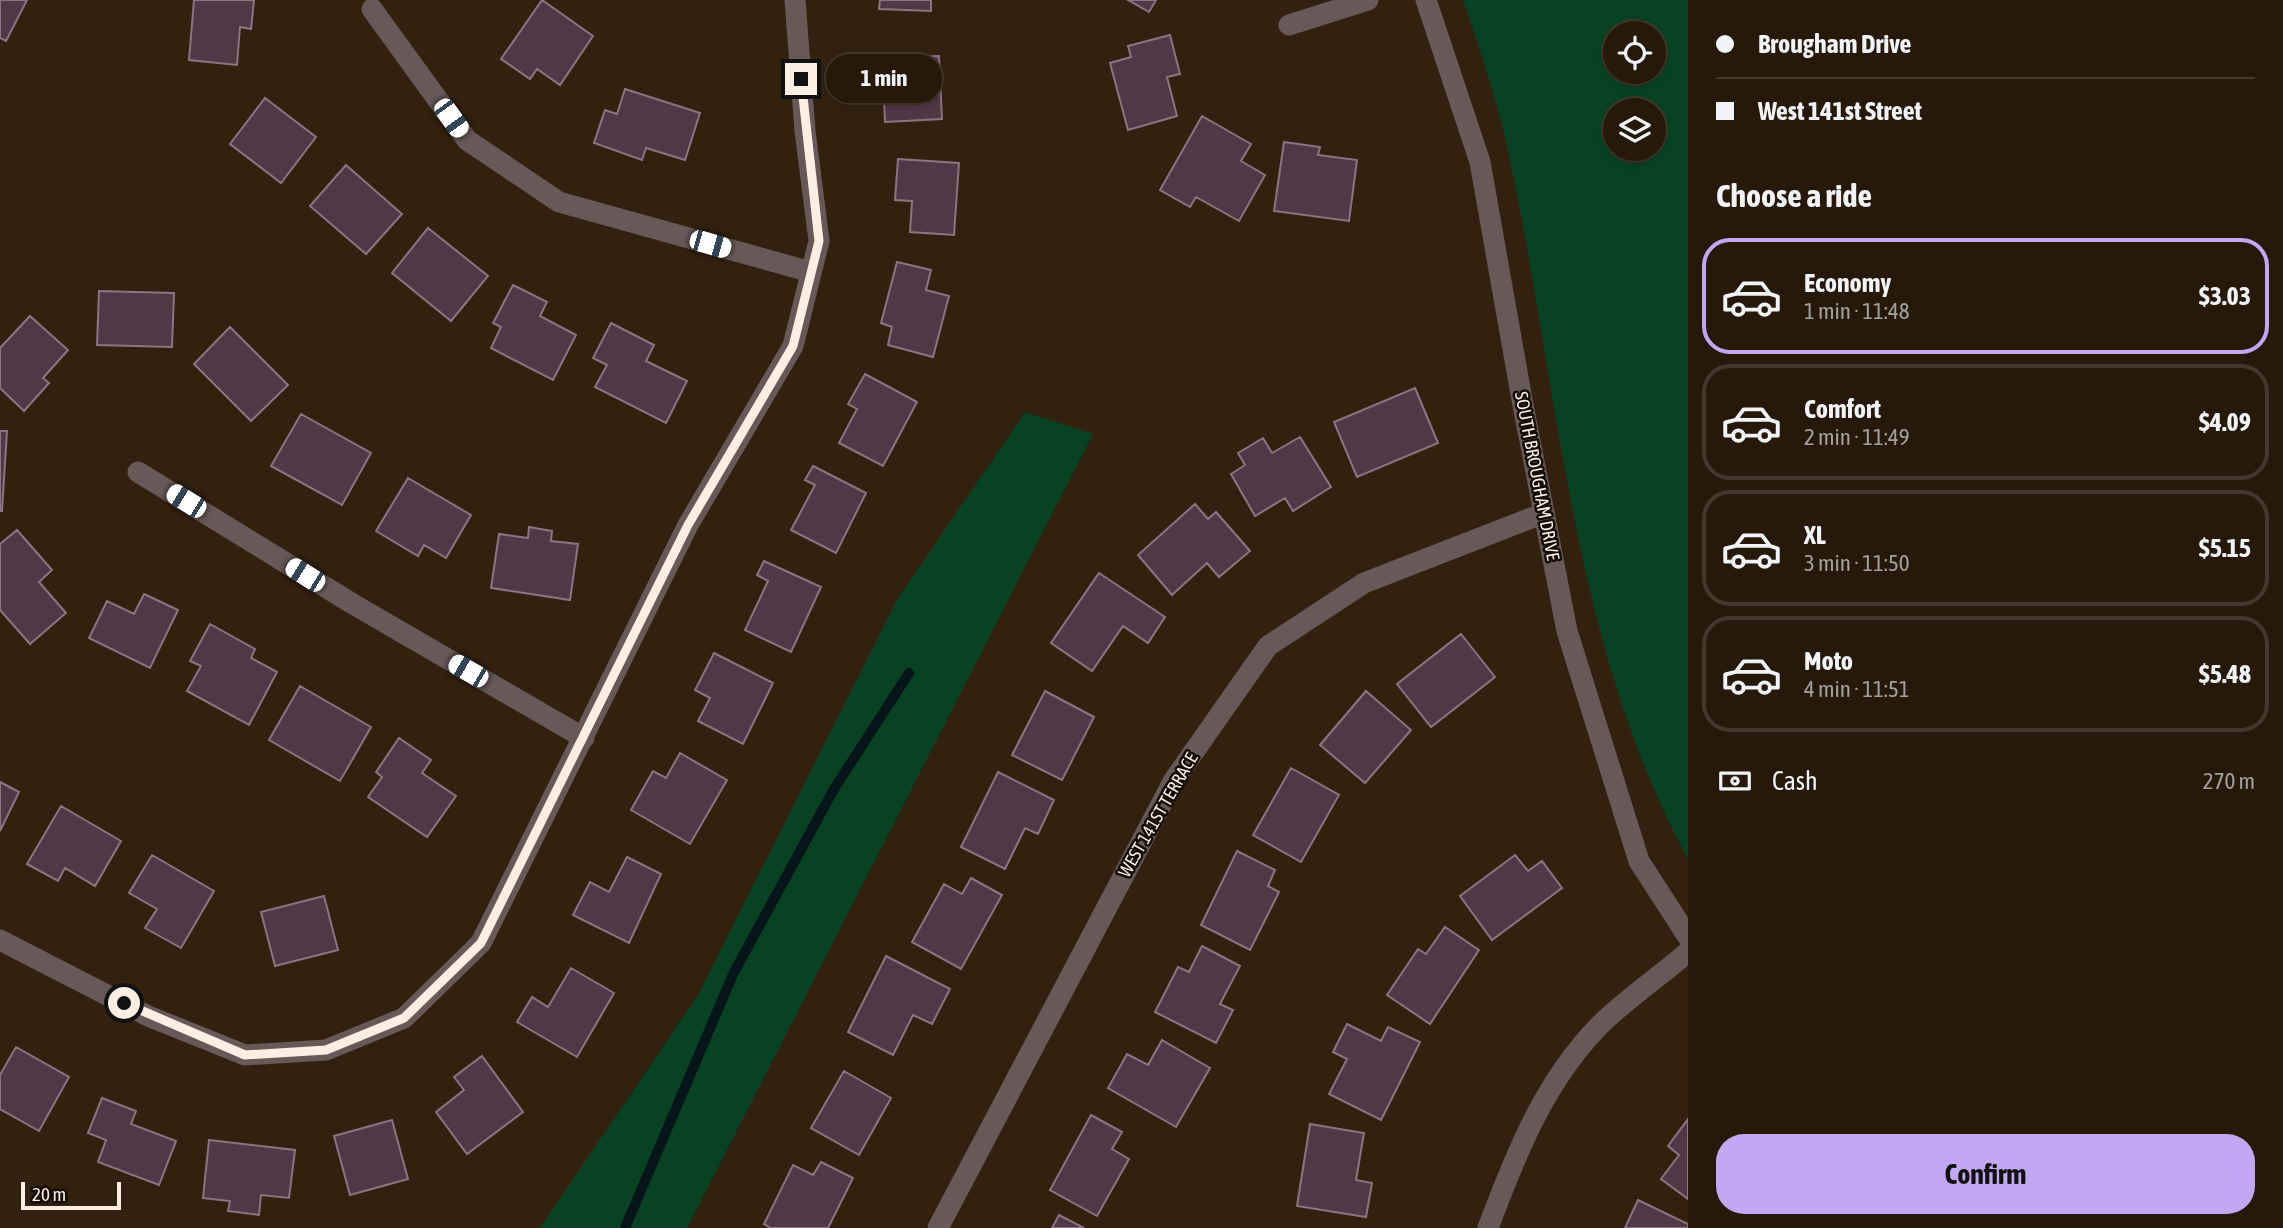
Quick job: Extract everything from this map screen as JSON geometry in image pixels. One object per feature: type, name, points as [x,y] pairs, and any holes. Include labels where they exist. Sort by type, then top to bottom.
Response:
[{"type":"street","points":[[0,940],[148,1016],[245,1055],[326,1050],[404,1018],[481,943],[688,525],[793,346],[819,241],[805,131],[795,0]]},
{"type":"street","points":[[1289,26],[1368,0]]},
{"type":"street","name":"SOUTH BROUGHAM DRIVE","points":[[1426,0],[1480,162],[1567,631],[1639,861],[1688,937]]},
{"type":"street","points":[[372,9],[467,140],[559,202],[811,272]]},
{"type":"street","points":[[138,472],[352,604],[584,738]]},
{"type":"street","name":"WEST 141ST TERRACE","points":[[938,1228],[1174,780],[1268,646],[1364,583],[1544,513]]},
{"type":"street","points":[[1488,1228],[1517,1149],[1554,1084],[1605,1021],[1688,953]]},
{"type":"green space","points":[[1463,0],[1688,0],[1688,859],[1648,775],[1617,688],[1592,599],[1572,508],[1524,232],[1492,88]]},
{"type":"green space","points":[[1025,412],[1093,434],[687,1228],[540,1228],[698,995],[897,600]]},
{"type":"building","points":[[0,0],[27,0],[6,41],[0,38]]},
{"type":"building","points":[[194,0],[254,0],[251,29],[240,27],[237,65],[189,60]]},
{"type":"building","points":[[542,0],[593,36],[560,85],[537,69],[530,79],[501,59]]},
{"type":"building","points":[[880,0],[931,0],[931,11],[879,9]]},
{"type":"building","points":[[1128,0],[1156,0],[1149,12]]},
{"type":"building","points":[[1170,35],[1180,74],[1167,77],[1177,116],[1128,130],[1110,63],[1131,57],[1128,46]]},
{"type":"building","points":[[939,56],[942,119],[885,122],[882,58]]},
{"type":"building","points":[[625,89],[700,113],[685,160],[646,148],[642,160],[594,143],[605,110],[617,114]]},
{"type":"building","points":[[265,98],[316,137],[281,183],[230,144]]},
{"type":"building","points":[[1202,116],[1251,144],[1241,161],[1265,175],[1239,221],[1196,197],[1190,207],[1160,190]]},
{"type":"building","points":[[1284,142],[1320,147],[1318,155],[1357,160],[1349,221],[1274,211]]},
{"type":"building","points":[[898,159],[959,163],[954,235],[910,232],[912,201],[895,200]]},
{"type":"building","points":[[346,165],[402,214],[366,254],[310,206]]},
{"type":"building","points":[[428,228],[488,276],[451,321],[392,273]]},
{"type":"building","points":[[897,262],[931,270],[926,290],[949,296],[933,357],[888,345],[892,327],[881,323]]},
{"type":"building","points":[[513,285],[547,302],[540,316],[576,335],[553,380],[491,348],[501,327],[493,323]]},
{"type":"building","points":[[99,291],[174,293],[172,347],[97,345]]},
{"type":"building","points":[[30,316],[68,350],[43,378],[49,383],[24,411],[0,388],[0,348]]},
{"type":"building","points":[[611,323],[654,345],[646,361],[687,381],[666,423],[595,387],[607,365],[593,358]]},
{"type":"building","points":[[230,327],[288,385],[251,421],[194,364]]},
{"type":"building","points":[[865,374],[917,402],[883,466],[839,443],[857,409],[848,404]]},
{"type":"building","points":[[1415,388],[1438,443],[1357,477],[1334,422]]},
{"type":"building","points":[[301,414],[371,453],[342,505],[271,466]]},
{"type":"building","points":[[0,431],[7,431],[2,511],[0,511]]},
{"type":"building","points":[[1300,437],[1331,487],[1293,511],[1285,498],[1255,516],[1231,474],[1245,465],[1238,453],[1263,438],[1272,453]]},
{"type":"building","points":[[813,466],[866,493],[836,553],[791,530],[815,485],[805,480]]},
{"type":"building","points":[[408,478],[471,515],[446,558],[424,545],[418,556],[376,531]]},
{"type":"building","points":[[1195,504],[1208,519],[1216,512],[1250,551],[1219,577],[1207,563],[1172,595],[1138,555]]},
{"type":"building","points":[[529,527],[552,531],[551,541],[578,544],[570,600],[491,588],[499,534],[528,538]]},
{"type":"building","points":[[17,530],[52,570],[39,582],[66,613],[30,644],[0,610],[0,544]]},
{"type":"building","points":[[764,561],[821,587],[791,652],[745,630],[768,581],[757,575]]},
{"type":"building","points":[[1099,573],[1165,617],[1148,643],[1123,626],[1092,671],[1051,643]]},
{"type":"building","points":[[144,594],[178,610],[150,668],[89,638],[107,601],[134,614]]},
{"type":"building","points":[[210,624],[255,649],[251,658],[277,672],[249,725],[187,691],[201,666],[190,661]]},
{"type":"building","points":[[1461,634],[1495,677],[1431,727],[1397,684]]},
{"type":"building","points":[[714,653],[773,683],[743,744],[698,721],[710,698],[695,690]]},
{"type":"building","points":[[300,686],[371,727],[340,781],[269,740]]},
{"type":"building","points":[[1045,691],[1094,717],[1062,780],[1012,755]]},
{"type":"building","points":[[1366,691],[1411,730],[1365,783],[1320,745]]},
{"type":"building","points":[[399,738],[431,760],[422,773],[456,796],[427,837],[368,797],[382,777],[376,772]]},
{"type":"building","points":[[680,753],[727,780],[690,844],[631,810],[653,771],[666,778]]},
{"type":"building","points":[[1291,768],[1339,795],[1301,862],[1253,835]]},
{"type":"building","points":[[998,772],[1054,800],[1038,834],[1025,828],[1005,869],[961,847]]},
{"type":"building","points":[[0,782],[19,792],[0,831]]},
{"type":"building","points":[[61,806],[121,841],[95,886],[65,868],[58,881],[27,864]]},
{"type":"building","points":[[1237,851],[1275,870],[1268,886],[1279,892],[1250,950],[1201,925]]},
{"type":"building","points":[[152,855],[214,891],[181,948],[145,928],[157,909],[129,893]]},
{"type":"building","points":[[1515,855],[1528,871],[1542,861],[1562,888],[1492,940],[1460,896]]},
{"type":"building","points":[[627,857],[661,874],[629,943],[573,915],[590,882],[609,892]]},
{"type":"building","points":[[971,878],[1002,895],[961,969],[912,942],[944,884],[962,894]]},
{"type":"building","points":[[324,896],[338,950],[275,966],[261,912]]},
{"type":"building","points":[[1445,927],[1479,950],[1430,1024],[1387,995],[1418,949],[1426,954]]},
{"type":"building","points":[[1202,946],[1240,966],[1220,1004],[1233,1010],[1216,1043],[1155,1012],[1178,967],[1189,972]]},
{"type":"building","points":[[886,956],[950,989],[932,1024],[913,1015],[893,1055],[848,1032]]},
{"type":"building","points":[[571,968],[614,993],[577,1057],[517,1022],[532,997],[548,1007]]},
{"type":"building","points":[[1347,1024],[1381,1041],[1388,1027],[1420,1042],[1381,1120],[1329,1094],[1347,1059],[1333,1052]]},
{"type":"building","points":[[1162,1040],[1210,1068],[1176,1127],[1108,1088],[1127,1054],[1148,1065]]},
{"type":"building","points":[[16,1047],[69,1077],[39,1131],[0,1109],[0,1075]]},
{"type":"building","points":[[482,1056],[523,1112],[467,1154],[436,1112],[464,1090],[454,1077]]},
{"type":"building","points":[[844,1071],[891,1098],[859,1155],[811,1128]]},
{"type":"building","points":[[102,1098],[136,1111],[131,1124],[176,1141],[159,1185],[98,1162],[106,1140],[88,1133]]},
{"type":"building","points":[[1091,1115],[1122,1132],[1112,1149],[1129,1159],[1097,1216],[1050,1190]]},
{"type":"building","points":[[1688,1119],[1688,1199],[1661,1179],[1679,1155],[1668,1146]]},
{"type":"building","points":[[392,1120],[408,1179],[350,1195],[334,1136]]},
{"type":"building","points":[[1310,1124],[1364,1133],[1356,1180],[1372,1183],[1366,1217],[1297,1206]]},
{"type":"building","points":[[209,1140],[295,1150],[289,1198],[261,1195],[259,1215],[228,1211],[230,1201],[203,1198]]},
{"type":"building","points":[[821,1162],[853,1178],[828,1228],[771,1228],[764,1224],[793,1165],[813,1175]]},
{"type":"building","points":[[1638,1200],[1688,1224],[1688,1228],[1625,1228]]},
{"type":"building","points":[[1059,1215],[1084,1228],[1052,1228]]},
{"type":"waterway","points":[[625,1228],[734,972],[834,789],[909,673]]},
{"type":"route","points":[[124,1003],[148,1016],[245,1055],[326,1050],[404,1018],[481,943],[688,525],[793,346],[819,241],[801,79]]}]
